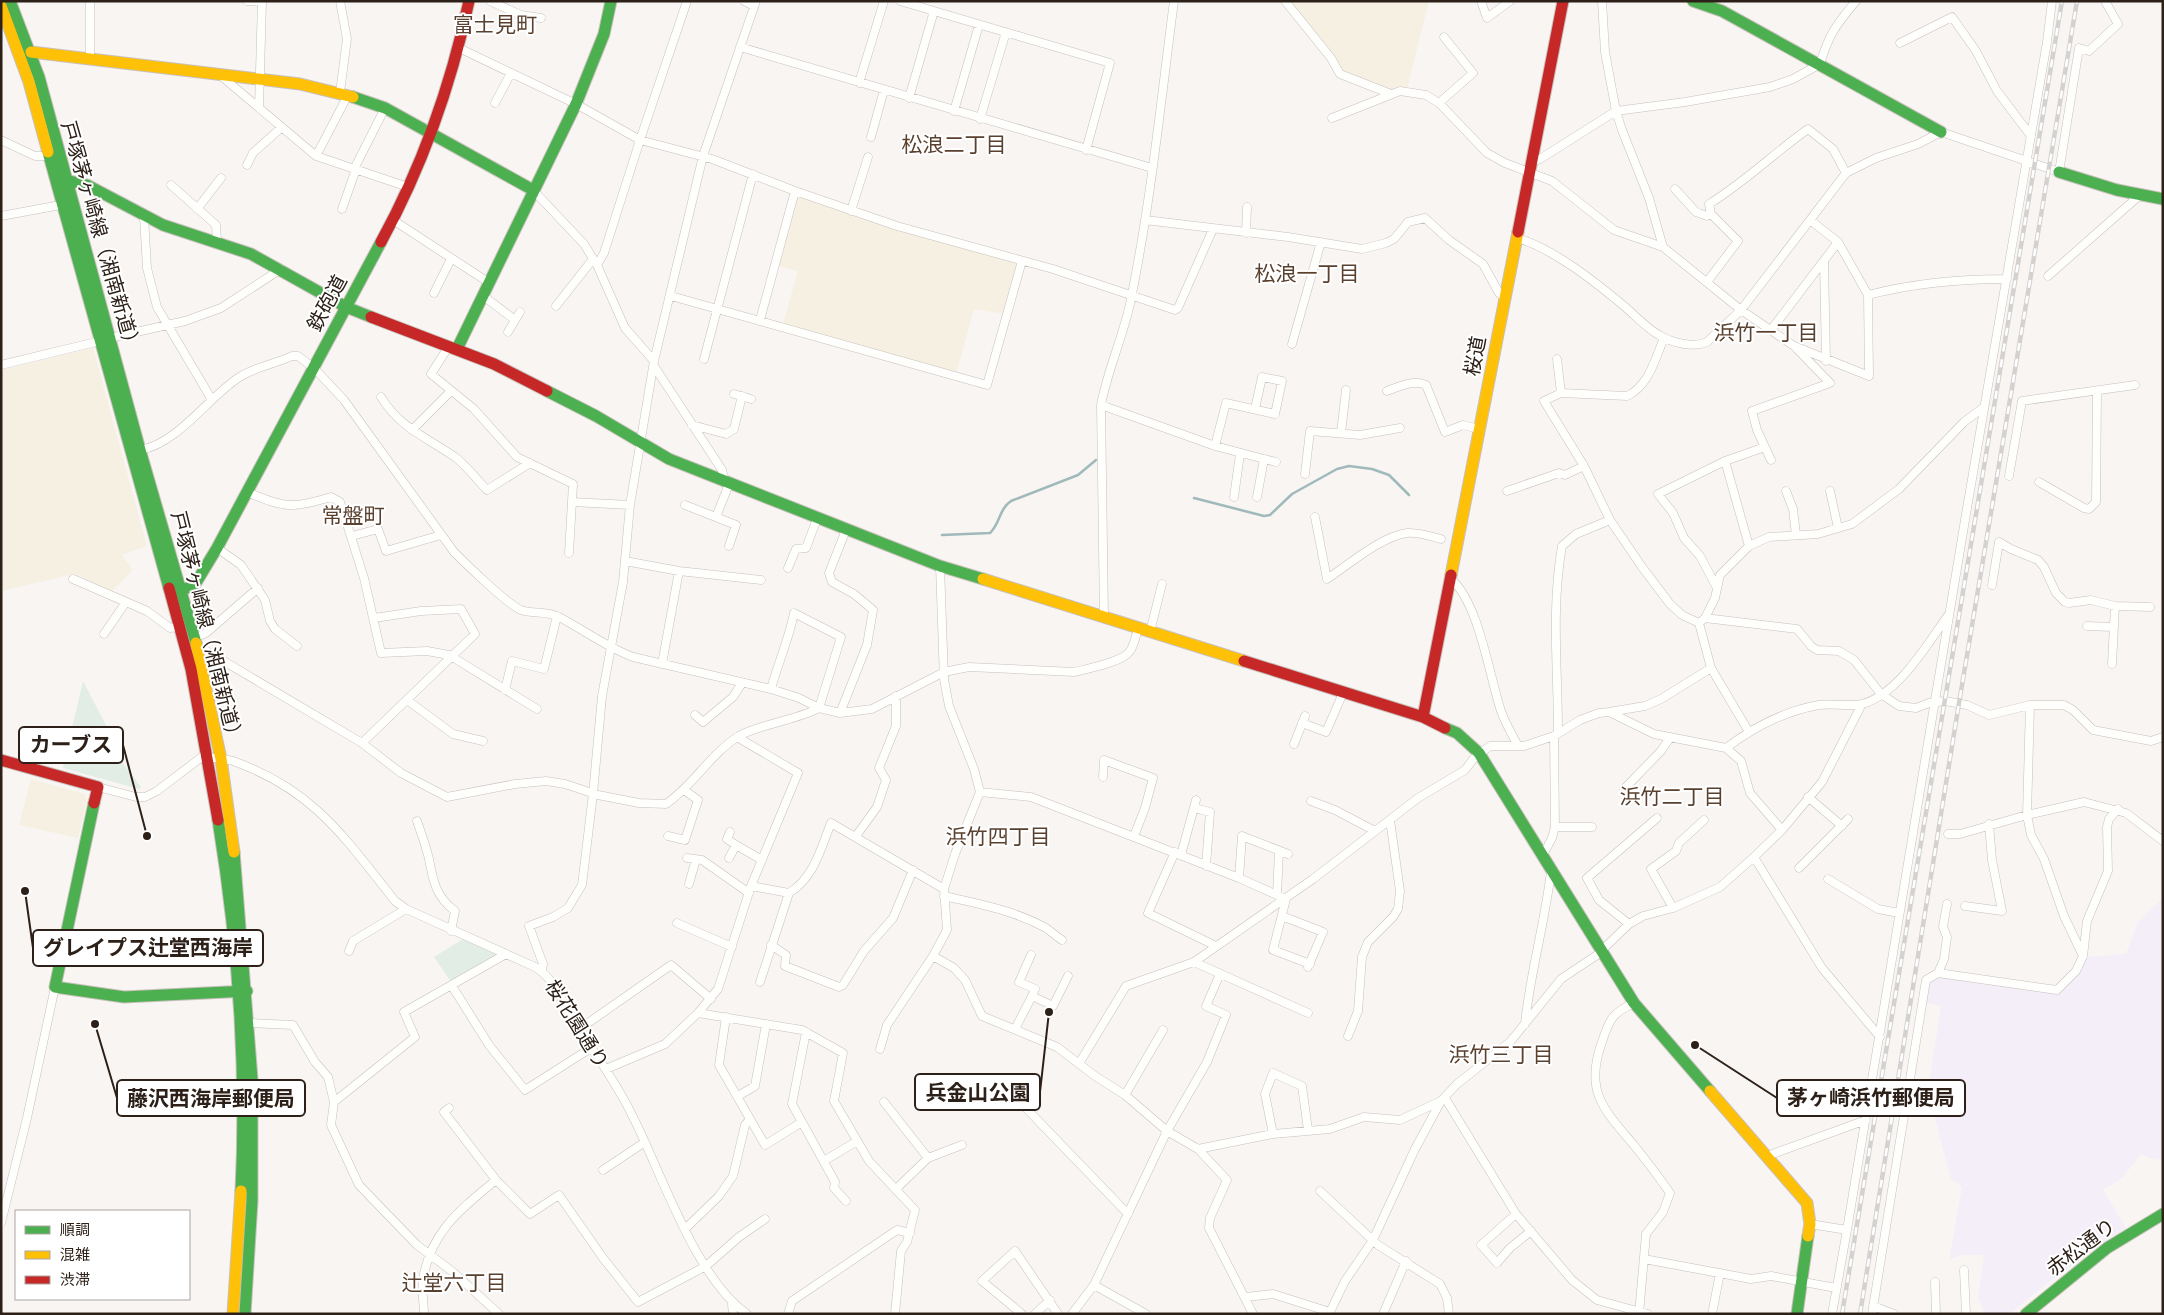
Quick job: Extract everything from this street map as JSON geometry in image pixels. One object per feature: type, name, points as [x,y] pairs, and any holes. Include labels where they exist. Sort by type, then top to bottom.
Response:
[{"type":"street","name":"戸塚茅ヶ崎線（湘南新道）","points":[[10,1],[31,52],[60,179],[105,340],[215,759]]},
{"type":"street","points":[[90,1],[90,59]]},
{"type":"street","points":[[248,1],[262,2],[259,107]]},
{"type":"street","points":[[316,156],[344,94],[347,51],[340,1]]},
{"type":"street","name":"鉄砲道","points":[[182,591],[194,586],[217,548],[394,220],[432,133],[459,48],[469,1]]},
{"type":"street","points":[[490,1],[521,16],[541,18]]},
{"type":"street","points":[[569,553],[573,484],[517,457],[474,409],[430,374],[453,347],[482,295],[576,104],[604,34],[611,1]]},
{"type":"street","points":[[556,306],[604,253],[687,1]]},
{"type":"street","points":[[542,971],[543,964],[529,926],[553,917],[568,908],[578,895],[585,870],[594,794],[602,696],[625,561],[630,505],[654,363],[702,156],[755,3],[744,1]]},
{"type":"street","points":[[859,83],[884,1]]},
{"type":"street","points":[[900,1],[1110,63],[1086,150]]},
{"type":"street","points":[[1104,617],[1101,405],[1132,297],[1146,220],[1174,1]]},
{"type":"street","points":[[1285,1],[1331,58],[1340,74],[1391,94]]},
{"type":"street","points":[[1481,1],[1487,18],[1510,1]]},
{"type":"street","name":"桜道","points":[[1423,717],[1563,1]]},
{"type":"street","points":[[1602,1],[1605,52],[1616,111],[1650,198],[1663,247]]},
{"type":"street","points":[[1693,1],[1722,11],[1941,132],[2058,172],[2140,195],[2163,199]]},
{"type":"street","points":[[1531,167],[1540,159],[1616,111],[1685,102],[1770,87],[1793,79],[1820,64],[1834,26],[1856,1]]},
{"type":"street","points":[[1832,1314],[1880,1037],[1984,407],[2008,279],[2052,1]]},
{"type":"street","points":[[2058,172],[2079,48],[2089,51],[2118,24],[2105,1]]},
{"type":"street","name":"戸塚茅ヶ崎線（湘南新道）","points":[[1,6],[29,82],[48,156],[60,179]]},
{"type":"street","points":[[909,98],[934,11]]},
{"type":"street","points":[[1900,43],[1952,17],[1976,51],[1997,91],[2031,136]]},
{"type":"street","points":[[954,111],[979,24]]},
{"type":"street","points":[[980,119],[1006,32]]},
{"type":"street","points":[[1439,103],[1473,73],[1444,38]]},
{"type":"street","points":[[459,48],[576,104],[640,140],[702,156],[795,191],[897,226],[1022,261],[1175,310],[1178,308],[1213,229]]},
{"type":"street","points":[[740,48],[1152,168]]},
{"type":"street","points":[[31,52],[260,79],[344,94],[386,108],[533,190],[574,231],[595,262],[625,328],[654,363],[692,426],[722,470],[727,483],[716,517]]},
{"type":"street","points":[[495,103],[511,73]]},
{"type":"street","points":[[218,74],[316,156],[408,187]]},
{"type":"street","points":[[871,137],[884,90]]},
{"type":"street","points":[[1332,118],[1400,91],[1426,96],[1439,103],[1487,152],[1504,163],[1531,167],[1552,181],[1614,230],[1663,247],[1741,310],[1794,346],[1826,361],[1869,376],[1868,295],[1838,242],[1810,220]]},
{"type":"street","points":[[342,209],[355,169],[386,108]]},
{"type":"street","points":[[247,165],[253,153],[282,127]]},
{"type":"street","points":[[1707,282],[1738,241],[1711,214],[1709,204],[1733,189],[1780,149],[1808,129],[1833,149],[1846,173]]},
{"type":"street","points":[[1517,238],[1551,254],[1590,278],[1664,338],[1693,346],[1700,345],[1707,342],[1741,310],[1846,173],[1876,158],[1918,144],[1941,132]]},
{"type":"street","points":[[1,140],[35,156],[48,156]]},
{"type":"street","points":[[851,211],[868,157]]},
{"type":"street","points":[[704,359],[753,174]]},
{"type":"street","points":[[197,209],[221,178]]},
{"type":"street","points":[[60,179],[87,185],[144,217],[252,254],[346,307],[453,347],[536,386],[640,441],[669,459],[817,519],[940,566],[1423,717],[1457,733],[1479,753],[1634,1003],[1804,1198],[1810,1224],[1797,1314]]},
{"type":"street","points":[[171,185],[216,225],[217,242]]},
{"type":"street","points":[[1675,189],[1696,212],[1704,216],[1711,214]]},
{"type":"street","points":[[760,320],[795,191]]},
{"type":"street","points":[[2048,276],[2111,218],[2140,195]]},
{"type":"street","points":[[1,216],[67,204]]},
{"type":"street","points":[[1246,233],[1247,206]]},
{"type":"street","points":[[144,217],[151,286],[156,307],[212,400]]},
{"type":"street","points":[[1146,220],[1362,249],[1377,247],[1394,239],[1408,222],[1425,218],[1449,240],[1483,264],[1499,293],[1505,298]]},
{"type":"street","points":[[394,220],[450,259],[488,282]]},
{"type":"street","points":[[1292,344],[1321,242]]},
{"type":"street","points":[[1771,330],[1838,242]]},
{"type":"street","points":[[434,293],[450,259]]},
{"type":"street","points":[[1824,260],[1826,361]]},
{"type":"street","points":[[671,296],[987,385],[1022,261]]},
{"type":"street","points":[[1,365],[166,325],[221,308],[281,269]]},
{"type":"street","points":[[1868,295],[1902,286],[1975,279],[2008,279]]},
{"type":"street","points":[[482,295],[515,320]]},
{"type":"street","points":[[508,332],[520,312]]},
{"type":"street","points":[[1664,338],[1643,385],[1627,396],[1561,393],[1544,401],[1584,466],[1610,520],[1663,596],[1682,615],[1702,620],[1800,630],[1811,646],[1818,650],[1839,651],[1854,660],[1881,694],[1900,706],[1909,708],[1945,701],[1967,705],[1989,715],[2030,705],[2064,705],[2074,710],[2093,730],[2152,741],[2163,737]]},
{"type":"street","name":"戸塚茅ヶ崎線（湘南新道）","points":[[105,340],[140,450],[198,650],[215,759],[228,884],[242,991],[249,1023],[254,1126],[245,1314]]},
{"type":"street","points":[[1771,460],[1757,430],[1752,411],[1830,383],[1794,346]]},
{"type":"street","points":[[140,450],[150,448],[176,432],[240,377],[292,356],[298,356],[314,368],[344,400],[441,535],[470,568],[516,607],[529,612],[557,616],[611,649],[633,658],[771,689],[819,708],[840,712],[872,709],[944,672],[980,666],[1074,672],[1126,656],[1131,651],[1138,629]]},
{"type":"street","points":[[1557,358],[1561,393]]},
{"type":"street","points":[[1217,400],[1275,414],[1282,381],[1262,377],[1255,409]]},
{"type":"street","points":[[1388,391],[1406,384],[1422,382],[1426,385],[1445,432],[1463,425],[1480,429]]},
{"type":"street","points":[[2009,476],[2022,402],[2078,392],[2097,392],[2135,385]]},
{"type":"street","points":[[1342,433],[1346,390]]},
{"type":"street","points":[[412,430],[451,391]]},
{"type":"street","points":[[2039,482],[2084,508],[2089,509],[2096,502],[2097,392]]},
{"type":"street","points":[[692,426],[726,434],[734,429],[738,395],[750,399]]},
{"type":"street","points":[[381,397],[391,414],[456,458],[487,490],[530,463]]},
{"type":"street","points":[[1215,446],[1226,402]]},
{"type":"street","points":[[1101,405],[1215,446],[1276,462]]},
{"type":"street","points":[[1749,732],[1711,668],[1702,620],[1714,598],[1720,575],[1748,546],[1768,537],[1818,534],[1866,516],[1899,489],[1964,422],[1984,407]]},
{"type":"street","points":[[1305,474],[1310,431],[1360,435],[1400,428]]},
{"type":"street","points":[[1716,586],[1700,556],[1684,538],[1673,513],[1658,494],[1725,461],[1765,447]]},
{"type":"street","points":[[1234,498],[1240,454]]},
{"type":"street","points":[[1257,497],[1264,459]]},
{"type":"street","points":[[1725,461],[1748,546]]},
{"type":"street","points":[[1507,492],[1559,473],[1565,475],[1584,466]]},
{"type":"street","points":[[1786,491],[1793,508],[1796,535]]},
{"type":"street","points":[[1830,491],[1838,528]]},
{"type":"street","points":[[246,492],[278,505],[301,506],[331,497],[340,502],[352,536],[382,653],[427,651],[452,657],[537,709]]},
{"type":"street","points":[[572,502],[630,505]]},
{"type":"street","points":[[685,505],[736,525],[729,546]]},
{"type":"street","points":[[1315,517],[1327,579],[1377,545],[1399,534],[1409,532],[1441,539]]},
{"type":"street","points":[[788,568],[796,549],[806,548],[817,519]]},
{"type":"street","points":[[1543,855],[1552,838],[1555,827],[1557,638],[1555,616],[1562,546],[1576,534],[1610,520]]},
{"type":"street","points":[[352,536],[378,529],[386,551],[441,535]]},
{"type":"street","points":[[840,712],[867,645],[873,610],[854,594],[832,582],[830,573],[846,530]]},
{"type":"street","points":[[1992,585],[1999,542],[2038,560],[2044,567],[2056,593],[2064,602],[2091,600],[2115,606],[2150,607]]},
{"type":"street","points":[[217,548],[241,565],[265,600],[270,621],[275,629],[297,646]]},
{"type":"street","points":[[625,561],[679,571],[760,580]]},
{"type":"street","points":[[880,1049],[887,1025],[933,956],[947,930],[944,893],[955,854],[980,792],[974,769],[949,706],[944,672],[940,566]]},
{"type":"street","points":[[662,664],[679,571]]},
{"type":"street","points":[[72,579],[147,611],[170,628],[180,627]]},
{"type":"street","points":[[1451,579],[1460,587],[1476,625],[1502,712],[1518,746]]},
{"type":"street","points":[[1150,632],[1162,584]]},
{"type":"street","points":[[194,638],[206,634],[258,588]]},
{"type":"street","points":[[170,592],[182,591]]},
{"type":"street","points":[[104,634],[126,602]]},
{"type":"street","points":[[2112,664],[2115,606]]},
{"type":"street","points":[[362,742],[474,637],[460,609],[374,618]]},
{"type":"street","points":[[1726,748],[1763,723],[1805,708],[1821,705],[1862,704],[1881,694],[1904,676],[1951,611]]},
{"type":"street","points":[[198,650],[205,650],[362,742],[401,773],[447,797],[515,784],[546,781],[565,784],[594,794],[659,805],[666,804],[684,790],[711,759],[737,737],[792,720],[819,708],[841,637],[800,614],[794,613],[771,689]]},
{"type":"street","points":[[505,690],[512,661],[544,669],[557,616]]},
{"type":"street","points":[[2086,626],[2113,627]]},
{"type":"street","points":[[1080,1062],[1126,986],[1194,962],[1286,899],[1418,798],[1465,770],[1479,753],[1493,745],[1518,746],[1556,734],[1580,720],[1599,713],[1645,706],[1661,700],[1711,668]]},
{"type":"street","points":[[695,715],[703,722],[733,697],[742,683]]},
{"type":"street","points":[[1294,744],[1304,720],[1326,732],[1343,693]]},
{"type":"street","points":[[856,836],[877,807],[886,780],[879,768],[896,726],[896,696]]},
{"type":"street","points":[[407,700],[453,734],[483,741]]},
{"type":"street","points":[[1246,1298],[1273,1294],[1330,1313],[1345,1281],[1373,1240],[1415,1149],[1443,1099],[1457,1084],[1501,1050],[1524,1026],[1561,979],[1601,951],[1629,924],[1643,916],[1673,908],[1720,887],[1754,857],[1782,830],[1827,775],[1862,704]]},
{"type":"street","points":[[2030,705],[2027,814],[2034,843],[2044,859],[2064,916],[2083,956]]},
{"type":"street","points":[[1609,712],[1654,734],[1669,739],[1726,748],[1741,761],[1750,793],[1782,830]]},
{"type":"street","points":[[606,1069],[665,1044],[698,1013],[718,989],[750,889],[798,773],[737,737]]},
{"type":"street","points":[[1624,789],[1661,751],[1669,739]]},
{"type":"street","points":[[1,760],[136,797],[145,797],[157,791],[203,756],[215,759]]},
{"type":"street","name":"桜花園通り","points":[[215,759],[234,761],[281,782],[319,809],[395,901],[406,909],[542,971],[558,992],[578,1030],[606,1069],[633,1116],[685,1229],[706,1266],[732,1304],[746,1314]]},
{"type":"street","points":[[1103,777],[1104,760],[1153,778],[1145,808],[1134,836]]},
{"type":"street","points":[[1,1224],[28,1118],[98,787]]},
{"type":"street","points":[[668,836],[685,840],[698,800],[684,790]]},
{"type":"street","points":[[980,792],[1031,797],[1102,826],[1178,853],[1286,899]]},
{"type":"street","points":[[1808,797],[1842,826]]},
{"type":"street","points":[[1311,801],[1334,810],[1375,832]]},
{"type":"street","points":[[1948,834],[1960,834],[2027,814],[2084,802],[2118,809],[2163,841]]},
{"type":"street","points":[[1206,866],[1210,812],[1195,804],[1178,853],[1148,913],[1216,946]]},
{"type":"street","points":[[1894,1314],[1872,1310],[1926,980],[1938,973],[2057,990],[2076,971],[2083,956],[2087,922],[2108,871],[2107,827],[2109,819],[2118,809]]},
{"type":"street","points":[[1629,924],[1599,900],[1587,878],[1657,818]]},
{"type":"street","points":[[1799,868],[1848,819]]},
{"type":"street","points":[[1348,1036],[1358,1011],[1362,957],[1368,942],[1393,917],[1398,909],[1400,891],[1390,820]]},
{"type":"street","points":[[1673,908],[1651,869],[1676,851],[1679,843],[1704,820]]},
{"type":"street","points":[[417,821],[429,858],[434,885],[445,904],[455,911],[451,931]]},
{"type":"street","points":[[760,982],[788,893],[809,875],[831,823],[913,870],[944,893],[1020,916],[1046,928],[1052,935],[1062,940]]},
{"type":"street","points":[[1965,906],[2002,911],[1992,860],[1989,824]]},
{"type":"street","points":[[1555,827],[1592,827]]},
{"type":"street","points":[[730,832],[728,839],[762,860]]},
{"type":"street","points":[[1240,878],[1242,836],[1288,854]]},
{"type":"street","points":[[1673,836],[1679,843]]},
{"type":"street","points":[[729,858],[736,845]]},
{"type":"street","points":[[1277,895],[1279,851]]},
{"type":"street","points":[[1754,857],[1822,968],[1880,1037]]},
{"type":"street","points":[[687,858],[702,860],[750,889],[788,893]]},
{"type":"street","points":[[688,884],[696,859]]},
{"type":"street","points":[[771,945],[786,955],[785,966],[839,987],[843,985],[864,951],[893,918],[913,870]]},
{"type":"street","points":[[1524,1026],[1528,993],[1546,911],[1551,871]]},
{"type":"street","points":[[1828,879],[1878,909],[1899,913]]},
{"type":"street","points":[[1282,916],[1323,932],[1309,965],[1273,950],[1286,899]]},
{"type":"street","points":[[1938,973],[1945,952],[1947,937],[1943,927],[1947,904]]},
{"type":"street","points":[[349,951],[353,941],[406,909]]},
{"type":"street","points":[[677,923],[732,947]]},
{"type":"street","points":[[334,1102],[415,1037],[404,1012],[506,954]]},
{"type":"street","points":[[1015,1029],[1035,989],[1019,982],[1031,955]]},
{"type":"street","points":[[933,956],[954,968],[965,980],[982,1016],[1057,1047],[1080,1062],[1095,1076],[1125,1095],[1167,1131],[1198,1149],[1227,1180],[1210,1218],[1209,1228],[1253,1314]]},
{"type":"street","points":[[1194,962],[1308,1013]]},
{"type":"street","points":[[578,1030],[671,965],[711,999]]},
{"type":"street","points":[[1072,1314],[1094,1285],[1167,1131],[1207,1062],[1226,1015],[1206,1006],[1220,974]]},
{"type":"street","points":[[1032,996],[1053,1006],[1068,976]]},
{"type":"street","points":[[452,986],[488,1045],[525,1090],[592,1048]]},
{"type":"street","points":[[55,987],[124,998],[242,991]]},
{"type":"street","name":"戸塚茅ヶ崎線（湘南新道）","points":[[233,1314],[243,1157],[242,991]]},
{"type":"street","points":[[1634,1003],[1614,1014],[1610,1022],[1598,1052],[1596,1086],[1605,1112],[1670,1193],[1663,1212],[1646,1234],[1639,1313]]},
{"type":"street","points":[[698,1013],[806,1032],[843,1053],[834,1101],[876,1169],[915,1210],[910,1233],[901,1251],[895,1314]]},
{"type":"street","points":[[726,1017],[719,1065],[765,1145],[802,1122]]},
{"type":"street","points":[[249,1023],[293,1025],[315,1062],[328,1077],[334,1102],[330,1125],[359,1185],[397,1226],[453,1272],[499,1314]]},
{"type":"street","points":[[738,1096],[755,1086],[766,1024]]},
{"type":"street","points":[[806,1032],[792,1104],[835,1182],[834,1188],[846,1201]]},
{"type":"street","points":[[1125,1095],[1159,1032]]},
{"type":"street","points":[[1273,1134],[1265,1094],[1273,1073],[1302,1086],[1308,1130]]},
{"type":"street","points":[[1198,1149],[1273,1134],[1330,1129],[1370,1116],[1392,1121],[1400,1120],[1443,1099]]},
{"type":"street","points":[[1443,1099],[1516,1214],[1572,1280],[1596,1300],[1648,1314]]},
{"type":"street","points":[[884,1102],[928,1158]]},
{"type":"street","points":[[1023,1105],[1128,1214]]},
{"type":"street","points":[[449,1108],[444,1112],[496,1180],[530,1214],[559,1195],[603,1258],[638,1302],[706,1266],[739,1236],[765,1219]]},
{"type":"street","points":[[685,1229],[719,1196],[733,1176],[745,1125],[750,1119]]},
{"type":"street","points":[[1767,1156],[1866,1120]]},
{"type":"street","points":[[824,1161],[857,1141]]},
{"type":"street","points":[[603,1170],[644,1142]]},
{"type":"street","points":[[896,1189],[928,1158],[962,1146]]},
{"type":"street","points":[[424,1314],[423,1280],[432,1247],[446,1225],[460,1210],[496,1180]]},
{"type":"street","points":[[1320,1191],[1373,1240],[1440,1284],[1447,1298],[1449,1314]]},
{"type":"street","points":[[1516,1214],[1481,1245],[1497,1263],[1510,1248],[1531,1231]]},
{"type":"street","name":"赤松通り","points":[[2026,1314],[2107,1248],[2163,1214]]},
{"type":"street","points":[[1810,1224],[1847,1230]]},
{"type":"street","points":[[788,1314],[792,1301],[897,1230],[910,1233]]},
{"type":"street","points":[[1022,1314],[982,1281],[1015,1251],[1058,1314]]},
{"type":"street","points":[[1644,1258],[1751,1278],[1771,1276],[1836,1288]]},
{"type":"street","points":[[1383,1314],[1406,1261]]},
{"type":"street","points":[[1964,1270],[1966,1314]]},
{"type":"street","points":[[1712,1314],[1720,1273]]},
{"type":"street","points":[[1935,1282],[1936,1314]]},
{"type":"street","points":[[1094,1285],[1146,1314]]},
{"type":"street","points":[[1035,1314],[1050,1300]]},
{"type":"street","points":[[732,1304],[733,1314]]},
{"type":"shaded area","points":[[1287,1],[1429,1],[1407,89],[1388,90],[1347,75],[1326,45]]},
{"type":"shaded area","points":[[799,196],[1015,261],[1017,264],[1004,314],[974,309],[956,374],[783,323],[798,271],[778,266],[795,198]]},
{"type":"shaded area","points":[[93,348],[147,546],[122,555],[133,570],[112,591],[75,574],[1,591],[1,370]]},
{"type":"shaded area","points":[[83,681],[112,737],[107,742],[141,787],[139,789],[63,768]]},
{"type":"shaded area","points":[[31,779],[85,794],[87,800],[78,838],[19,825]]},
{"type":"shaded area","points":[[2163,898],[2163,1160],[2141,1154],[2122,1178],[2103,1190],[2126,1228],[2054,1278],[2009,1314],[1985,1314],[1978,1297],[1984,1255],[1961,1255],[1951,1259],[1950,1255],[1962,1187],[1951,1179],[1928,1091],[1941,1006],[1926,1003],[1930,981],[1937,976],[2059,991],[2086,957],[2126,954],[2138,922]]},
{"type":"shaded area","points":[[463,939],[499,954],[452,983],[434,957]]},
{"type":"waterway","points":[[942,535],[990,533],[1004,508],[1011,501],[1078,475],[1096,460]]},
{"type":"waterway","points":[[1194,498],[1264,516],[1270,515],[1292,494],[1337,469],[1349,466],[1372,469],[1389,475],[1409,495]]},
{"type":"railway","points":[[1842,1314],[2062,1]]},
{"type":"railway","points":[[1860,1314],[1959,703],[2077,1]]},
{"type":"traffic: fast","points":[[10,1],[39,77],[140,450],[196,643]]},
{"type":"traffic: fast","points":[[457,349],[576,104],[604,34],[611,1]]},
{"type":"traffic: fast","points":[[1693,1],[1722,11],[1941,132]]},
{"type":"traffic: fast","points":[[353,97],[385,108],[533,190]]},
{"type":"traffic: fast","points":[[48,152],[169,588]]},
{"type":"traffic: fast","points":[[2059,172],[2117,190],[2163,199]]},
{"type":"traffic: fast","points":[[61,179],[87,185],[163,225],[251,254],[346,307],[371,317]]},
{"type":"traffic: fast","points":[[173,592],[194,586],[217,548],[381,242]]},
{"type":"traffic: fast","points":[[547,391],[596,416],[669,459],[940,566],[983,579]]},
{"type":"traffic: fast","points":[[1445,728],[1457,733],[1479,753],[1634,1003],[1710,1091]]},
{"type":"traffic: fast","points":[[94,803],[55,987],[124,997],[247,991]]},
{"type":"traffic: fast","points":[[218,820],[236,958],[242,1051],[243,1144],[241,1191]]},
{"type":"traffic: fast","points":[[234,852],[252,1079],[252,1201],[245,1314]]},
{"type":"traffic: fast","points":[[2026,1314],[2107,1248],[2163,1214]]},
{"type":"traffic: fast","points":[[1797,1314],[1808,1236]]},
{"type":"traffic: slow","points":[[1,6],[29,82],[48,152]]},
{"type":"traffic: slow","points":[[31,52],[300,84],[353,97]]},
{"type":"traffic: slow","points":[[1451,575],[1518,232]]},
{"type":"traffic: slow","points":[[983,579],[1244,661]]},
{"type":"traffic: slow","points":[[196,643],[221,759],[234,852]]},
{"type":"traffic: slow","points":[[1710,1091],[1807,1203],[1810,1224],[1808,1236]]},
{"type":"traffic: slow","points":[[233,1314],[241,1191]]},
{"type":"traffic: jam","points":[[381,242],[410,185],[434,125],[453,64],[469,1]]},
{"type":"traffic: jam","points":[[1518,232],[1563,1]]},
{"type":"traffic: jam","points":[[371,317],[494,364],[547,391]]},
{"type":"traffic: jam","points":[[1423,717],[1451,575]]},
{"type":"traffic: jam","points":[[169,588],[191,669],[218,820]]},
{"type":"traffic: jam","points":[[1244,661],[1423,717],[1445,728]]},
{"type":"traffic: jam","points":[[1,760],[98,787],[94,803]]},
{"type":"place","name":"カーブス","points":[[147,836]]},
{"type":"place","name":"グレイプス辻堂西海岸","points":[[25,891]]},
{"type":"place","name":"兵金山公園","points":[[1049,1012]]},
{"type":"place","name":"藤沢西海岸郵便局","points":[[95,1024]]},
{"type":"place","name":"茅ヶ崎浜竹郵便局","points":[[1695,1045]]},
{"type":"district","name":"富士見町","points":[[495,25]]},
{"type":"district","name":"松浪二丁目","points":[[954,145]]},
{"type":"district","name":"松浪一丁目","points":[[1307,274]]},
{"type":"district","name":"浜竹一丁目","points":[[1766,333]]},
{"type":"district","name":"常盤町","points":[[353,516]]},
{"type":"district","name":"浜竹二丁目","points":[[1672,797]]},
{"type":"district","name":"浜竹四丁目","points":[[998,837]]},
{"type":"district","name":"浜竹三丁目","points":[[1501,1055]]},
{"type":"district","name":"辻堂六丁目","points":[[454,1283]]}]
